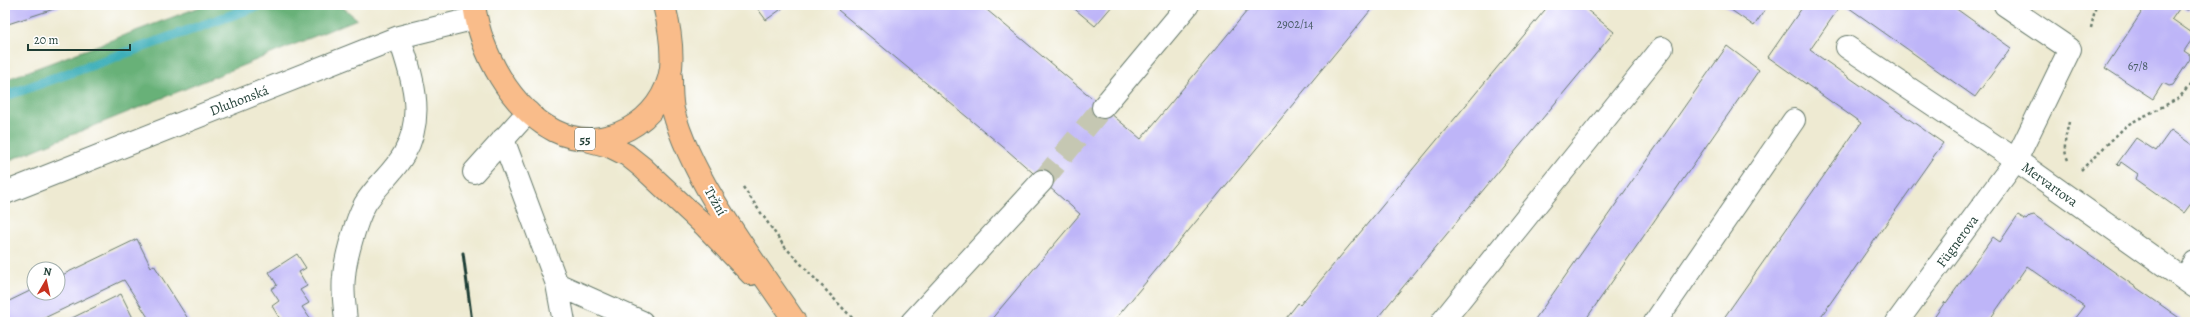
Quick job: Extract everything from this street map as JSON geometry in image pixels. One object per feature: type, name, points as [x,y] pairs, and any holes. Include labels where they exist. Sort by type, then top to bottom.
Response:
[{"type":"main road","name":"Dluhonská","points":[[475,12],[484,45],[495,69],[512,94],[528,112],[555,131],[583,139],[605,138],[626,131],[644,120],[657,104],[666,86],[671,68],[671,44],[664,5]]},
{"type":"main road","name":"Tržní","points":[[671,68],[673,109],[684,144],[719,208],[795,321]]},
{"type":"main road","name":"Tržní","points":[[583,139],[615,149],[627,155],[642,167],[704,225],[795,321]]},
{"type":"street","points":[[1103,106],[1188,5]]},
{"type":"street","name":"Mervartova","points":[[2004,5],[2070,49],[2016,160],[2066,196],[2191,276]]},
{"type":"street","name":"Dluhonská","points":[[5,193],[400,37],[475,12]]},
{"type":"street","points":[[346,322],[344,276],[356,227],[365,204],[404,155],[412,137],[416,118],[414,82],[400,37]]},
{"type":"street","points":[[1442,322],[1662,48]]},
{"type":"street","points":[[1847,48],[2016,160]]},
{"type":"street","points":[[474,172],[528,112]]},
{"type":"street","points":[[1655,322],[1794,120]]},
{"type":"street","points":[[504,139],[557,284],[564,322]]},
{"type":"street","name":"Fügnerova","points":[[1897,322],[2016,160]]},
{"type":"street","points":[[912,322],[1042,181]]},
{"type":"street","points":[[557,284],[642,322]]},
{"type":"path","points":[[2066,196],[2080,172],[2127,125],[2179,98],[2195,79]]},
{"type":"path","points":[[739,182],[784,246],[856,322]]},
{"type":"green space","points":[[205,5],[340,5],[357,19],[5,162],[5,80]]},
{"type":"building","points":[[5,5],[66,5],[5,25]]},
{"type":"building","points":[[755,5],[787,5],[766,20]]},
{"type":"building","points":[[843,5],[981,5],[1141,139],[1252,5],[1375,5],[1113,322],[989,322],[1080,214],[1008,151],[838,10]]},
{"type":"building","points":[[1070,5],[1113,5],[1095,26]]},
{"type":"building","points":[[1549,5],[1581,5],[1614,32],[1374,322],[1283,322],[1298,303],[1300,305]]},
{"type":"building","points":[[1724,5],[1768,5],[1754,26]]},
{"type":"building","points":[[1804,5],[1841,5],[1810,50],[1943,143],[1817,322],[1721,322],[1861,123],[1768,57]]},
{"type":"building","points":[[1845,5],[1951,5],[2011,48],[1975,97]]},
{"type":"building","points":[[2143,5],[2193,5],[2191,9],[2187,10],[2181,6],[2172,19],[2195,35],[2184,51],[2190,55],[2190,59],[2173,85],[2169,86],[2163,83],[2153,99],[2105,68],[2145,7]]},
{"type":"building","points":[[1727,46],[1759,70],[1584,322],[1533,322]]},
{"type":"building","points":[[2171,130],[2195,147],[2195,198],[2184,213],[2136,179],[2138,174],[2121,162],[2119,166],[2117,164],[2136,138],[2156,151]]},
{"type":"building","points":[[2018,215],[2026,220],[2030,216],[2034,215],[2185,322],[2079,322],[2074,319],[2084,306],[2027,266],[1988,322],[1933,322],[1935,319],[1933,319],[1945,302],[1946,303],[1993,237],[2000,242]]},
{"type":"building","points":[[137,239],[151,267],[154,265],[190,322],[151,322],[124,280],[36,322],[5,322],[5,303],[26,293],[26,301],[66,301],[66,273]]},
{"type":"building","points":[[297,254],[306,268],[299,272],[307,286],[300,290],[309,303],[302,307],[311,320],[307,322],[276,322],[280,319],[272,306],[279,301],[271,289],[277,285],[269,272]]},
{"type":"building","points":[[121,294],[135,322],[69,322],[68,320]]},
{"type":"waterway","points":[[5,96],[260,5]]},
{"type":"tunnel","points":[[1042,181],[1103,107]]},
{"type":"railway","points":[[463,253],[472,322]]}]
